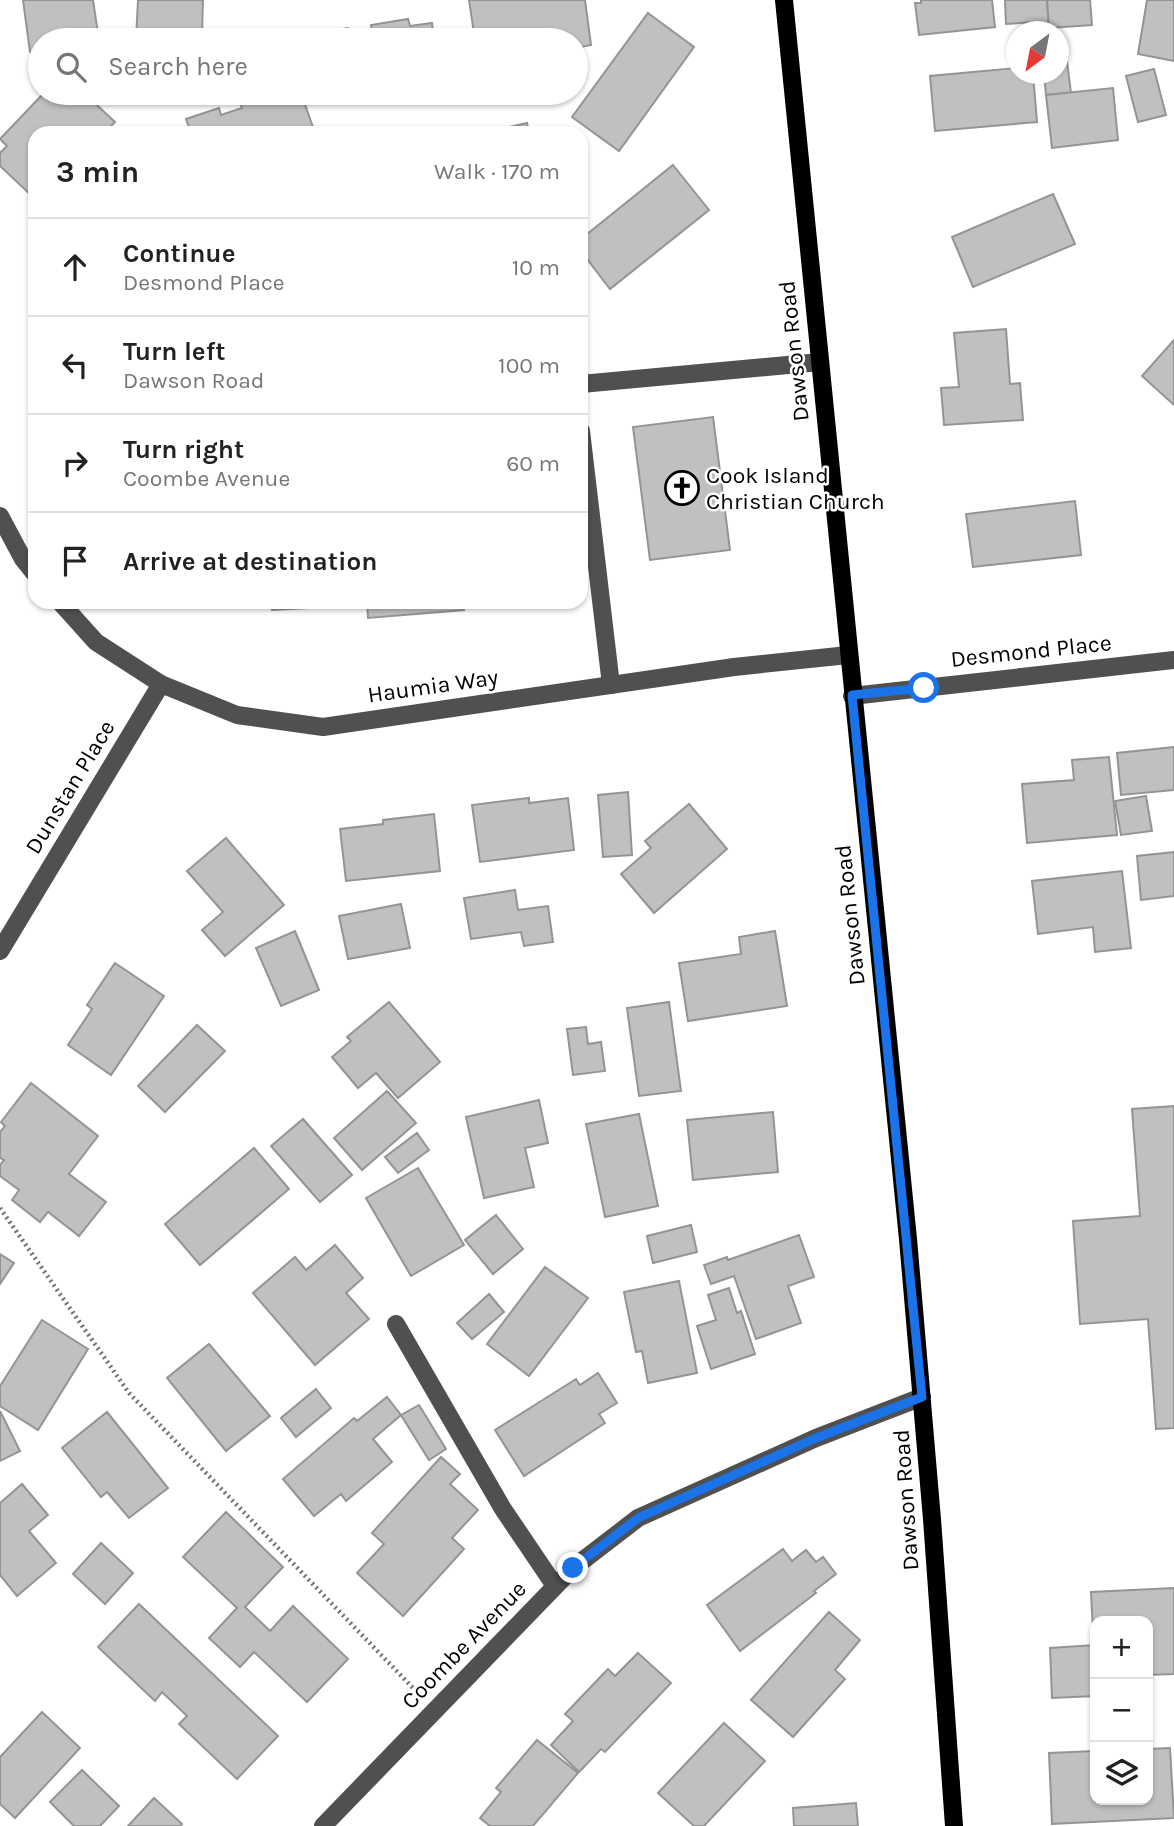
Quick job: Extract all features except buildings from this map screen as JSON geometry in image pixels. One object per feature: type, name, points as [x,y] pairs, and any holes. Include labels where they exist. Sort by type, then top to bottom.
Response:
[{"type":"main road","name":"Dawson Road","points":[[784,0],[922,1397],[954,1826]]},
{"type":"street","points":[[588,382],[820,362]]},
{"type":"street","points":[[588,490],[611,685]]},
{"type":"street","points":[[0,516],[28,565]]},
{"type":"street","name":"Haumia Way","points":[[66,609],[96,642],[161,684],[237,715],[323,727],[734,667],[848,655]]},
{"type":"street","name":"Desmond Place","points":[[852,695],[1174,660]]},
{"type":"street","name":"Dunstan Place","points":[[0,951],[161,684]]},
{"type":"street","points":[[396,1324],[503,1510],[555,1586]]},
{"type":"street","name":"Coombe Avenue","points":[[323,1826],[573,1568],[638,1518],[816,1438],[922,1397]]},
{"type":"path","points":[[0,1208],[129,1393],[436,1711]]},
{"type":"place","name":"Cook Island Christian Church","points":[[682,488]]},
{"type":"route","points":[[573,1568],[638,1518],[816,1438],[922,1397],[852,695],[924,688]]}]
